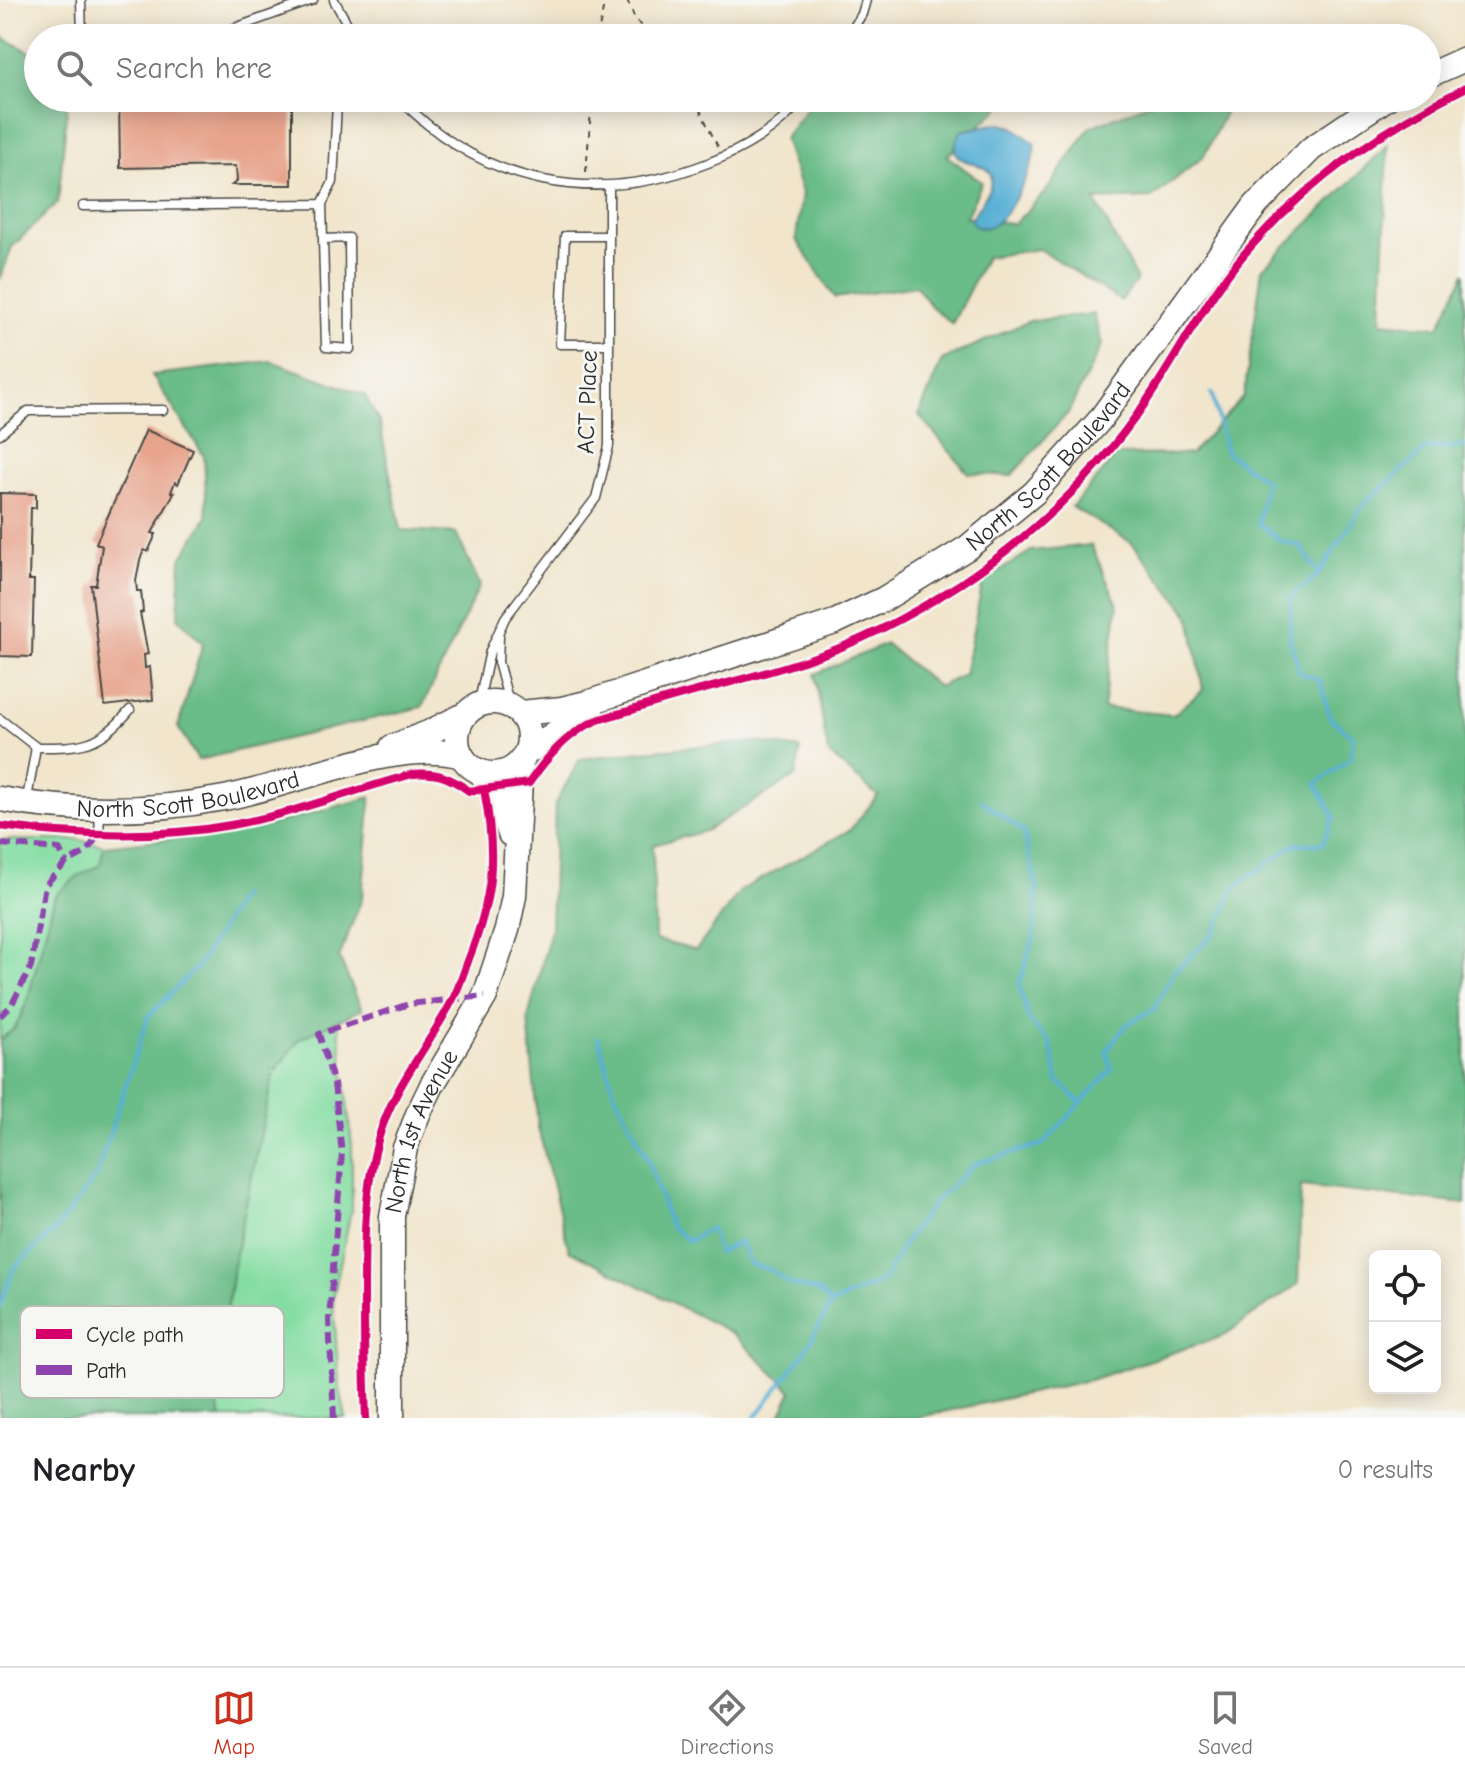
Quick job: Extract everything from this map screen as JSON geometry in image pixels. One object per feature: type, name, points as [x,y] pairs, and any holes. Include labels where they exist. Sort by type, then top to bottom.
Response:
[{"type":"main road","points":[[1441,70],[1465,59]]},
{"type":"main road","name":"North Scott Boulevard","points":[[515,710],[562,709],[610,696],[835,622],[884,599],[967,548],[1034,493],[1099,421],[1255,206],[1311,149],[1366,112]]},
{"type":"main road","name":"North Scott Boulevard","points":[[523,757],[610,696]]},
{"type":"main road","points":[[498,702],[515,710],[527,724],[529,736],[523,757],[514,768],[502,773],[470,764],[457,734],[472,710],[498,702]]},
{"type":"main road","name":"North Scott Boulevard","points":[[0,799],[101,810],[170,806],[224,798],[277,787],[373,758],[472,710]]},
{"type":"main road","name":"North Scott Boulevard","points":[[373,758],[435,751],[470,764]]},
{"type":"main road","name":"North 1st Avenue","points":[[392,1418],[392,1216],[396,1184],[418,1114],[432,1085],[472,1021],[498,964],[513,904],[523,757]]},
{"type":"main road","name":"North 1st Avenue","points":[[470,764],[488,780],[498,800],[510,831],[516,859]]},
{"type":"lane","points":[[81,0],[82,24]]},
{"type":"lane","points":[[246,24],[313,0]]},
{"type":"lane","points":[[334,0],[347,24]]},
{"type":"lane","points":[[856,24],[866,0]]},
{"type":"lane","points":[[323,239],[349,238],[350,349],[326,347],[322,204],[333,182],[337,112]]},
{"type":"lane","points":[[412,112],[450,144],[488,164],[531,177],[585,185],[635,184],[674,176],[758,139],[788,112]]},
{"type":"lane","name":"ACT Place","points":[[472,710],[481,700],[486,664],[505,618],[596,498],[609,446],[609,185]]},
{"type":"lane","points":[[83,206],[322,204]]},
{"type":"lane","points":[[609,236],[565,236],[560,344],[609,344]]},
{"type":"lane","points":[[0,434],[28,411],[163,410]]},
{"type":"lane","points":[[499,635],[498,662],[515,710]]},
{"type":"lane","points":[[0,719],[36,747],[82,745],[100,739],[114,729],[130,710]]},
{"type":"lane","points":[[26,804],[36,747]]},
{"type":"lane","points":[[99,835],[101,810]]},
{"type":"path","points":[[600,24],[605,0]]},
{"type":"path","points":[[627,0],[639,24]]},
{"type":"path","points":[[585,185],[591,112]]},
{"type":"path","points":[[701,112],[723,157]]},
{"type":"green space","points":[[0,36],[24,49],[24,112],[67,112],[58,202],[12,247],[0,280]]},
{"type":"green space","points":[[804,112],[995,112],[947,156],[982,182],[966,217],[1014,224],[1047,190],[1090,127],[1128,112],[1225,112],[1204,156],[1152,198],[1095,200],[1137,280],[1121,301],[1039,249],[986,257],[952,324],[931,306],[916,286],[835,298],[796,239],[802,193],[784,139]]},
{"type":"green space","points":[[1388,145],[1381,322],[1439,327],[1465,272],[1465,1204],[1301,1186],[1298,1284],[1223,1336],[1090,1380],[915,1418],[779,1418],[792,1391],[732,1333],[569,1250],[538,1127],[528,1018],[551,929],[555,804],[580,759],[756,742],[800,749],[796,776],[705,831],[653,845],[655,940],[696,950],[741,890],[850,830],[878,796],[828,753],[815,674],[886,644],[938,687],[964,675],[983,581],[1031,551],[1091,545],[1118,605],[1103,708],[1173,715],[1203,690],[1190,616],[1132,543],[1072,507],[1117,455],[1191,454],[1244,396],[1262,269]]},
{"type":"green space","points":[[1094,314],[1102,345],[1068,413],[1011,476],[968,473],[919,415],[942,360],[1029,321]]},
{"type":"green space","points":[[271,361],[365,395],[380,424],[401,530],[456,533],[480,585],[422,707],[198,760],[178,727],[203,643],[178,618],[181,559],[207,517],[204,456],[152,375]]},
{"type":"green space","points":[[371,797],[362,898],[339,958],[362,1009],[299,1039],[273,1075],[233,1266],[228,1306],[20,1306],[20,1398],[216,1398],[221,1418],[0,1418],[0,1040],[15,1028],[27,1002],[55,896],[78,876],[100,865],[104,846],[247,831]]},
{"type":"green space","points":[[0,840],[79,840],[104,846],[100,865],[78,876],[55,896],[27,1002],[15,1028],[0,1040]]},
{"type":"green space","points":[[338,1020],[352,1146],[352,1205],[333,1299],[339,1383],[346,1418],[221,1418],[216,1398],[284,1398],[284,1306],[228,1306],[233,1266],[273,1075],[299,1039]]},
{"type":"water","points":[[998,123],[1013,127],[1034,143],[1032,162],[1022,186],[1001,218],[993,225],[976,227],[971,220],[990,186],[991,176],[980,166],[962,160],[957,154],[956,145],[961,131]]},
{"type":"building","points":[[119,112],[292,112],[292,185],[232,185],[237,181],[236,166],[120,168]]},
{"type":"building","points":[[146,430],[193,450],[152,533],[156,534],[148,552],[144,550],[136,581],[137,591],[141,591],[143,612],[140,613],[148,654],[144,655],[145,668],[150,667],[153,700],[105,706],[91,585],[96,585],[102,546],[96,543]]},
{"type":"building","points":[[0,493],[36,494],[36,508],[31,508],[29,580],[34,580],[32,657],[0,656]]},
{"type":"waterway","points":[[755,1418],[804,1353],[831,1304],[884,1280],[904,1243],[936,1200],[975,1164],[1043,1144],[1112,1069],[1106,1052],[1126,1025],[1154,1009],[1173,973],[1214,934],[1234,888],[1295,844],[1323,844],[1334,816],[1316,784],[1351,758],[1353,737],[1330,718],[1320,680],[1300,673],[1290,639],[1291,597],[1319,574],[1299,545],[1282,542],[1258,523],[1266,481],[1226,452],[1212,393]]},
{"type":"waterway","points":[[1319,574],[1364,504],[1427,448],[1465,446]]},
{"type":"waterway","points":[[982,801],[1023,831],[1037,888],[1034,937],[1019,985],[1029,1020],[1050,1043],[1058,1081],[1080,1102]]},
{"type":"waterway","points":[[0,1306],[14,1268],[58,1227],[96,1176],[148,1017],[199,965],[241,895]]},
{"type":"waterway","points":[[598,1038],[615,1094],[648,1159],[670,1226],[689,1241],[711,1228],[719,1253],[741,1241],[749,1264],[771,1270],[790,1284],[820,1292],[831,1304]]},
{"type":"marked path","points":[[0,1016],[11,1006],[31,967],[45,885],[66,863],[86,852],[99,835]]},
{"type":"marked path","points":[[0,844],[59,849],[66,863]]},
{"type":"marked path","points":[[334,1418],[329,1320],[342,1153],[334,1084],[319,1034],[409,1004],[485,996]]},
{"type":"cycle path","points":[[1441,100],[1465,88]]},
{"type":"cycle path","points":[[0,826],[86,834],[174,832],[254,820],[413,774],[443,776],[469,791],[529,783],[563,743],[605,717],[787,666],[829,652],[887,626],[987,565],[1063,501],[1129,426],[1210,300],[1253,244],[1325,176],[1378,137],[1420,112]]},
{"type":"cycle path","points":[[366,1418],[365,1237],[373,1159],[392,1103],[457,991],[483,917],[491,856],[484,789]]}]
